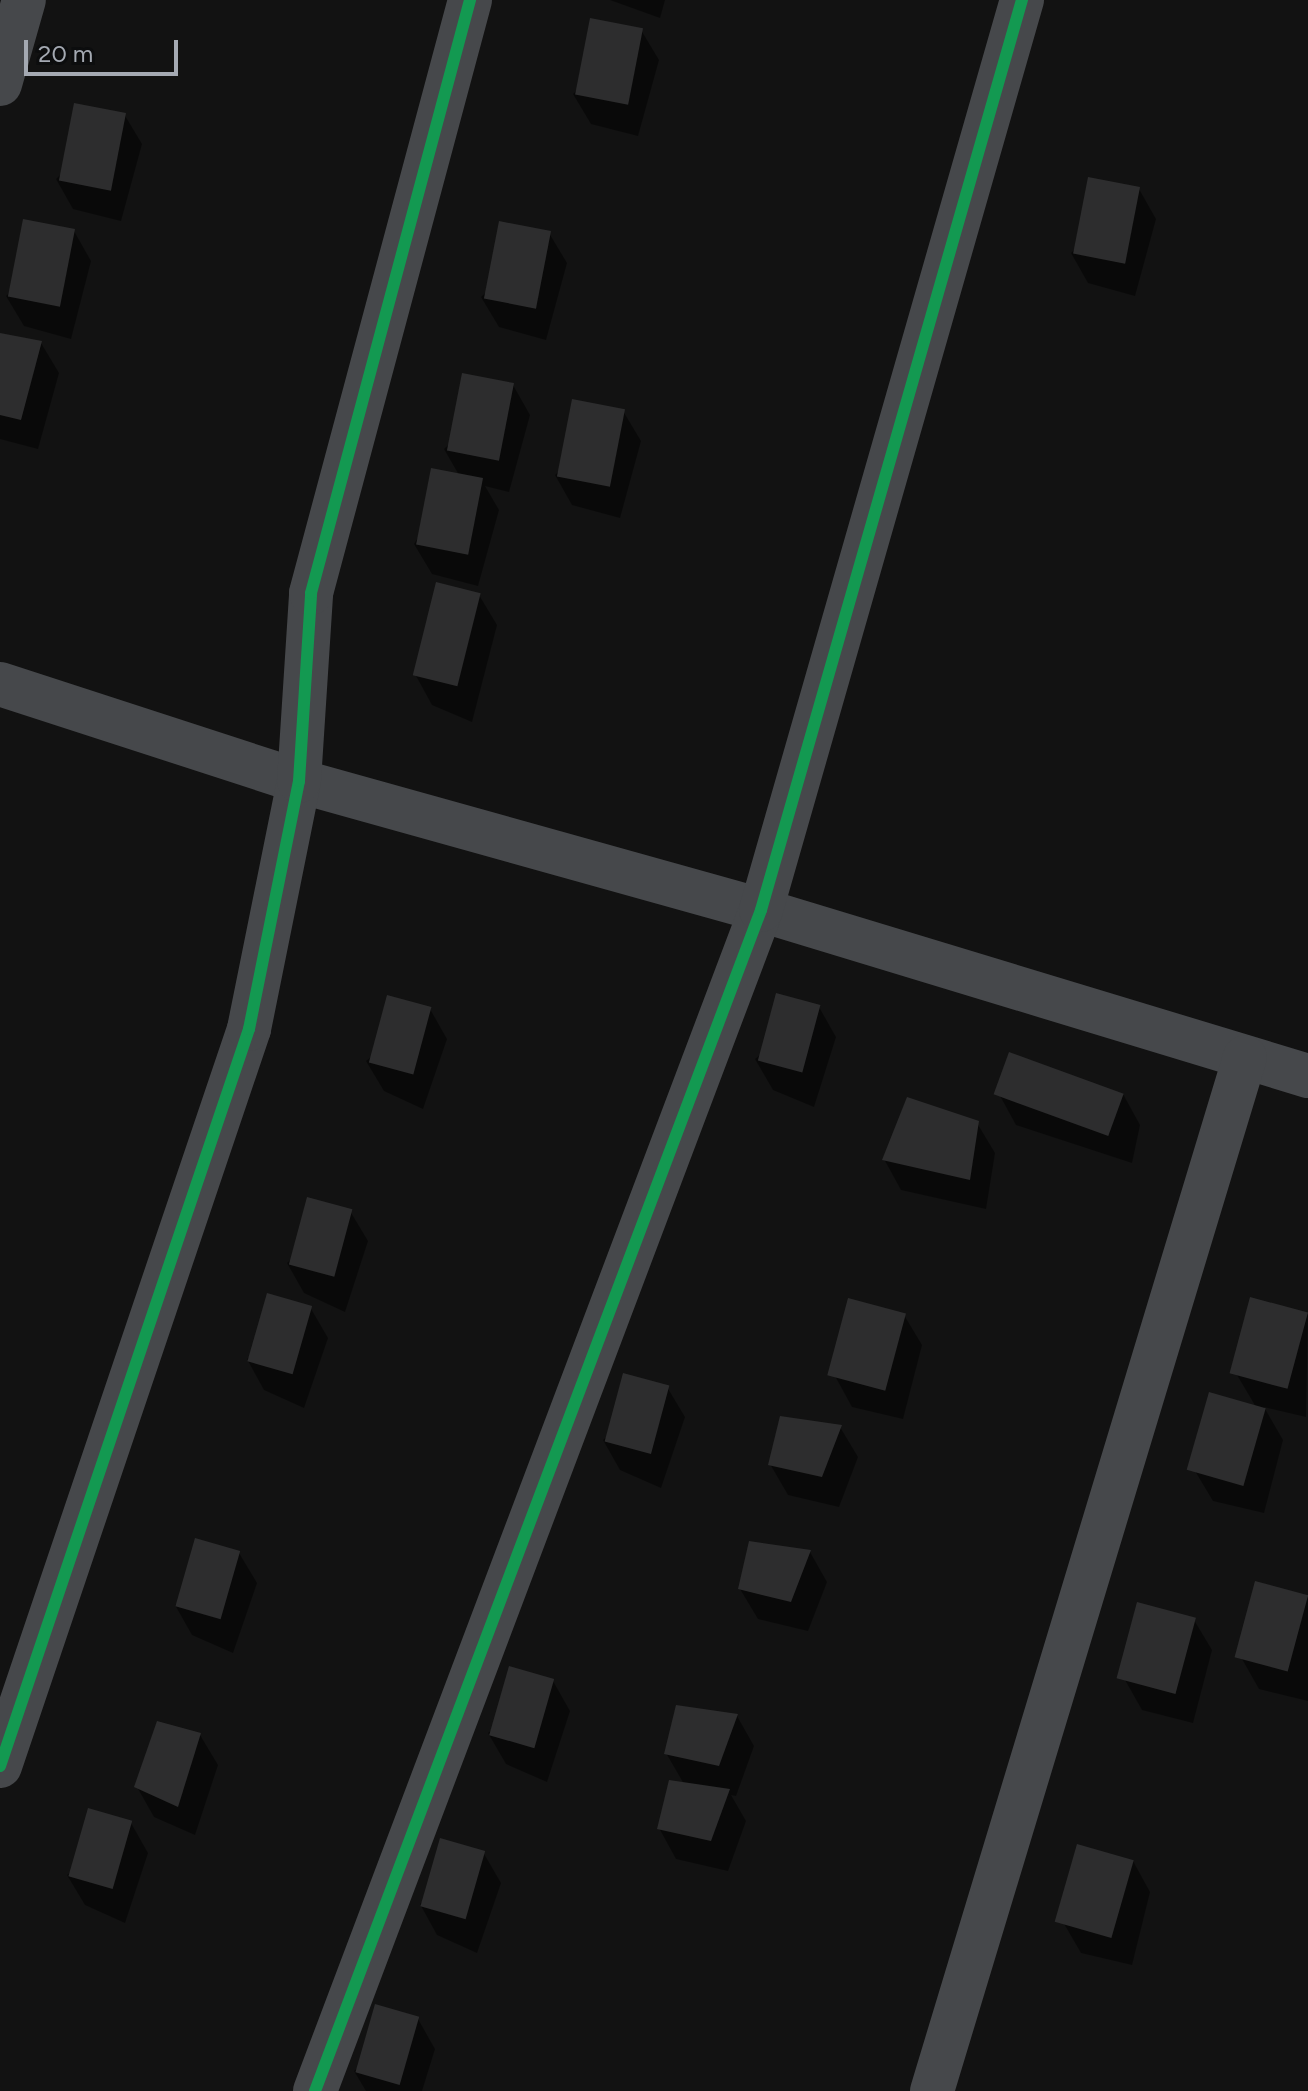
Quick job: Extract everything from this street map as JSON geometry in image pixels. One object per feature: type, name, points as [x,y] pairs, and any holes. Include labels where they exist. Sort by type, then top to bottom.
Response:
[{"type":"street","points":[[0,84],[24,0]]},
{"type":"street","points":[[0,1766],[249,1029],[299,781],[311,593],[470,0]]},
{"type":"street","points":[[315,2091],[761,910],[1022,0]]},
{"type":"street","points":[[0,684],[299,781],[761,910],[1308,1076]]},
{"type":"street","points":[[932,2091],[1245,1057]]},
{"type":"building","points":[[590,18],[643,28],[628,105],[575,95]]},
{"type":"building","points":[[74,103],[126,113],[111,191],[59,181]]},
{"type":"building","points":[[1088,177],[1140,187],[1125,264],[1073,254]]},
{"type":"building","points":[[23,219],[75,229],[60,307],[8,297]]},
{"type":"building","points":[[499,221],[551,231],[536,309],[484,299]]},
{"type":"building","points":[[0,333],[42,341],[21,420],[0,415]]},
{"type":"building","points":[[462,373],[514,383],[499,461],[447,451]]},
{"type":"building","points":[[572,399],[625,409],[610,487],[557,477]]},
{"type":"building","points":[[431,468],[483,478],[468,555],[416,545]]},
{"type":"building","points":[[436,582],[481,593],[457,686],[413,675]]},
{"type":"building","points":[[776,993],[820,1005],[802,1073],[758,1061]]},
{"type":"building","points":[[387,995],[431,1007],[413,1075],[369,1063]]},
{"type":"building","points":[[1009,1052],[1124,1094],[1108,1136],[994,1094]]},
{"type":"building","points":[[907,1097],[979,1121],[970,1180],[882,1160]]},
{"type":"building","points":[[307,1197],[352,1209],[334,1277],[289,1265]]},
{"type":"building","points":[[267,1293],[312,1306],[293,1374],[247,1361]]},
{"type":"building","points":[[1250,1297],[1308,1313],[1288,1389],[1230,1373]]},
{"type":"building","points":[[848,1298],[906,1314],[885,1391],[827,1375]]},
{"type":"building","points":[[623,1373],[669,1385],[651,1454],[605,1442]]},
{"type":"building","points":[[1209,1392],[1266,1408],[1243,1486],[1187,1470]]},
{"type":"building","points":[[780,1416],[842,1425],[822,1477],[768,1465]]},
{"type":"building","points":[[195,1538],[240,1551],[221,1619],[175,1606]]},
{"type":"building","points":[[749,1541],[811,1550],[791,1602],[738,1589]]},
{"type":"building","points":[[1255,1581],[1308,1595],[1288,1672],[1235,1657]]},
{"type":"building","points":[[1137,1602],[1196,1618],[1175,1694],[1117,1678]]},
{"type":"building","points":[[509,1666],[554,1679],[534,1748],[489,1735]]},
{"type":"building","points":[[676,1705],[738,1714],[719,1766],[664,1754]]},
{"type":"building","points":[[157,1721],[201,1733],[178,1807],[134,1787]]},
{"type":"building","points":[[669,1780],[730,1789],[711,1841],[657,1829]]},
{"type":"building","points":[[88,1808],[132,1821],[113,1889],[68,1876]]},
{"type":"building","points":[[440,1838],[485,1851],[466,1919],[420,1906]]},
{"type":"building","points":[[1077,1844],[1134,1860],[1111,1938],[1055,1922]]},
{"type":"building","points":[[375,2004],[419,2017],[400,2085],[355,2072]]},
{"type":"cycle path","points":[[0,1766],[249,1029],[299,781],[311,593],[470,0]]},
{"type":"cycle path","points":[[315,2091],[761,910],[1022,0]]}]
